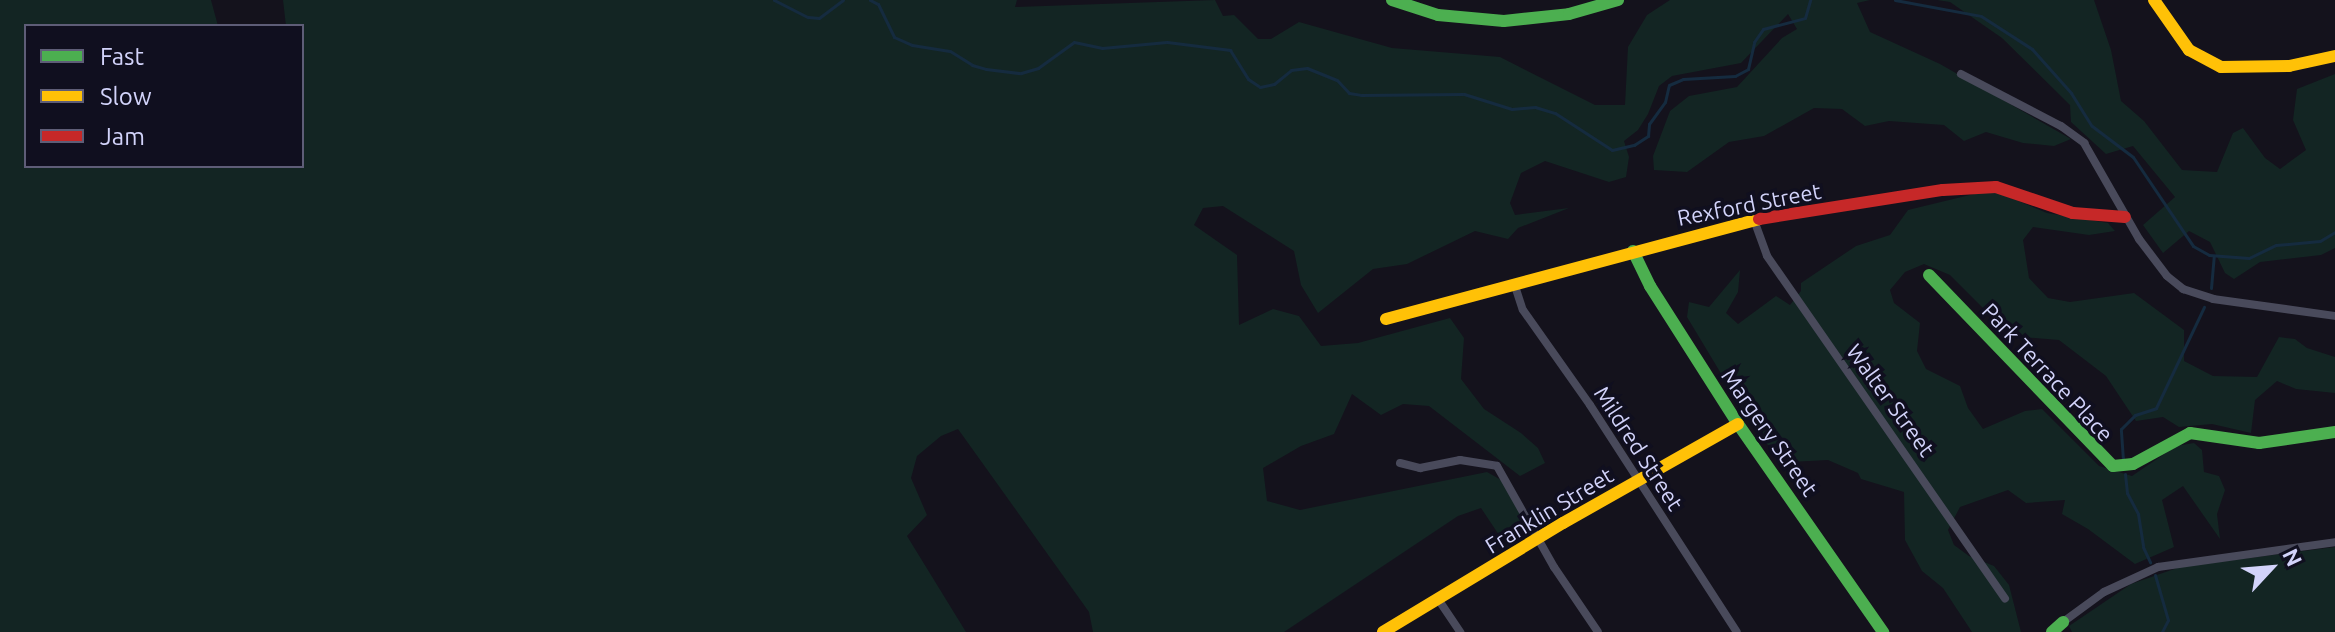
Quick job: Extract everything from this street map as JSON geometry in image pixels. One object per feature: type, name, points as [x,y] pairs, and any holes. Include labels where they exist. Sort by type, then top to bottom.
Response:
[{"type":"street","points":[[1392,0],[1438,15],[1504,21],[1569,14],[1618,0]]},
{"type":"street","points":[[2154,0],[2189,50],[2221,67],[2289,66],[2335,56]]},
{"type":"street","points":[[1961,74],[2074,133],[2091,151],[2125,217],[2167,276],[2191,293],[2284,311],[2335,316]]},
{"type":"street","name":"Rexford Street","points":[[1386,319],[1754,220],[1971,186],[2004,189],[2073,213],[2125,217]]},
{"type":"street","name":"Walter Street","points":[[1754,220],[1767,256],[2005,598]]},
{"type":"street","name":"Margery Street","points":[[1633,251],[1650,286],[1738,424],[1883,632]]},
{"type":"street","name":"Park Terrace Place","points":[[1929,275],[2051,400],[2099,455],[2113,466],[2133,464],[2190,433],[2259,443],[2335,432]]},
{"type":"street","name":"Mildred Street","points":[[1514,283],[1523,310],[1639,480],[1736,632]]},
{"type":"street","name":"Franklin Street","points":[[1383,632],[1738,424]]},
{"type":"street","points":[[1400,463],[1433,468],[1460,460],[1497,466],[1598,632]]},
{"type":"street","points":[[2052,632],[2104,592],[2158,567],[2335,542]]},
{"type":"street","points":[[1438,599],[1460,632]]},
{"type":"green space","points":[[0,0],[211,0],[217,24],[24,24],[24,168],[304,168],[304,24],[286,24],[283,0],[1017,0],[1015,7],[1215,0],[1223,16],[1234,15],[1258,39],[1271,39],[1299,22],[1392,48],[1500,57],[1595,105],[1625,105],[1628,47],[1647,15],[1670,0],[1870,0],[1857,3],[1870,32],[1940,64],[2071,139],[2054,146],[2023,143],[1986,132],[1964,141],[1944,125],[1889,121],[1865,126],[1842,109],[1814,108],[1764,136],[1729,142],[1687,172],[1654,170],[1653,156],[1670,111],[1689,96],[1737,87],[1782,38],[1797,29],[1788,14],[1741,63],[1672,76],[1659,86],[1638,130],[1624,141],[1629,157],[1626,177],[1609,182],[1545,161],[1521,173],[1510,203],[1515,215],[1569,208],[1518,228],[1508,239],[1475,231],[1407,264],[1373,269],[1318,313],[1301,285],[1294,251],[1223,206],[1203,208],[1194,225],[1237,255],[1239,325],[1273,309],[1299,316],[1321,346],[1358,343],[1450,318],[1464,338],[1461,379],[1484,409],[1538,448],[1545,463],[1520,476],[1429,406],[1403,404],[1381,415],[1352,394],[1334,434],[1301,446],[1263,468],[1267,501],[1300,510],[1487,472],[1503,481],[1532,532],[1507,547],[1481,508],[1458,516],[1284,632],[1093,632],[1089,612],[958,429],[941,436],[917,456],[911,478],[927,515],[907,536],[966,632],[0,632]]},
{"type":"green space","points":[[1937,0],[2094,0],[2111,50],[2121,101],[2144,121],[2182,170],[2217,172],[2233,133],[2243,128],[2265,158],[2280,169],[2306,150],[2293,120],[2297,89],[2335,74],[2335,248],[2321,255],[2260,262],[2234,279],[2225,273],[2210,242],[2189,231],[2163,253],[2143,225],[2175,197],[2133,146],[2106,154],[2071,122],[2070,105],[2002,38],[1950,2]]},
{"type":"green space","points":[[1978,193],[1999,193],[2047,213],[2108,223],[2115,231],[2089,235],[2033,227],[2023,240],[2029,278],[2048,298],[2070,302],[2134,293],[2184,330],[2184,361],[2213,376],[2257,377],[2279,337],[2295,339],[2307,348],[2335,357],[2335,393],[2296,389],[2277,381],[2255,400],[2251,433],[2212,424],[2179,427],[2163,417],[2136,421],[2106,376],[2059,340],[2011,336],[1950,275],[1924,264],[1905,272],[1890,290],[1894,303],[1920,323],[1917,351],[1926,369],[1960,386],[1968,408],[1983,429],[2025,411],[2042,409],[2099,466],[2132,476],[2176,446],[2194,443],[2202,450],[2204,472],[2219,476],[2225,490],[2217,514],[2220,539],[2183,486],[2162,500],[2174,547],[2135,564],[2062,514],[2065,500],[2026,503],[2008,490],[1960,507],[1948,530],[1954,545],[1969,556],[1994,566],[2009,585],[2021,632],[1972,632],[1943,588],[1922,571],[1905,540],[1904,492],[1861,479],[1858,473],[1828,460],[1790,462],[1777,454],[1758,435],[1687,317],[1689,302],[1709,307],[1740,270],[1738,292],[1726,313],[1738,324],[1776,296],[1790,305],[1801,291],[1801,283],[1856,246],[1890,235],[1908,210]]},
{"type":"green space","points":[[2335,547],[2335,632],[2072,632],[2069,626],[2131,584],[2180,567]]},
{"type":"waterway","points":[[774,0],[808,17],[819,18],[843,0]]},
{"type":"waterway","points":[[870,0],[878,4],[894,37],[912,45],[950,51],[972,65],[986,69],[1021,73],[1038,68],[1074,42],[1102,48],[1167,42],[1230,50],[1248,79],[1260,87],[1274,84],[1291,70],[1307,68],[1337,80],[1349,93],[1361,95],[1464,94],[1512,109],[1535,107],[1555,113],[1612,150],[1634,145],[1648,136],[1649,124],[1665,102],[1669,85],[1683,79],[1735,76],[1748,69],[1754,42],[1763,29],[1805,18],[1810,0]]},
{"type":"waterway","points":[[1895,0],[1981,16],[2032,49],[2071,93],[2092,126],[2133,157],[2193,246],[2209,255],[2249,258],[2276,245],[2320,241],[2335,232]]},
{"type":"waterway","points":[[2211,288],[2214,256]]},
{"type":"waterway","points":[[2123,460],[2121,429],[2135,415],[2156,408],[2204,307]]},
{"type":"waterway","points":[[2125,474],[2127,493],[2138,514],[2143,547],[2150,562]]},
{"type":"waterway","points":[[2155,575],[2168,620],[2162,632]]},
{"type":"traffic: fast","points":[[1392,0],[1438,15],[1504,21],[1569,14],[1618,0]]},
{"type":"traffic: fast","points":[[1633,251],[1650,286],[1738,424],[1883,632]]},
{"type":"traffic: fast","points":[[1929,275],[2113,466],[2133,464],[2190,433],[2259,443],[2335,432]]},
{"type":"traffic: fast","points":[[2052,632],[2063,622]]},
{"type":"traffic: slow","points":[[2154,0],[2189,50],[2221,67],[2289,66],[2335,56]]},
{"type":"traffic: slow","points":[[1386,319],[1759,219]]},
{"type":"traffic: slow","points":[[1383,632],[1563,523],[1738,424]]},
{"type":"traffic: jam","points":[[1759,219],[1943,190],[1996,187],[2073,213],[2125,217]]}]
